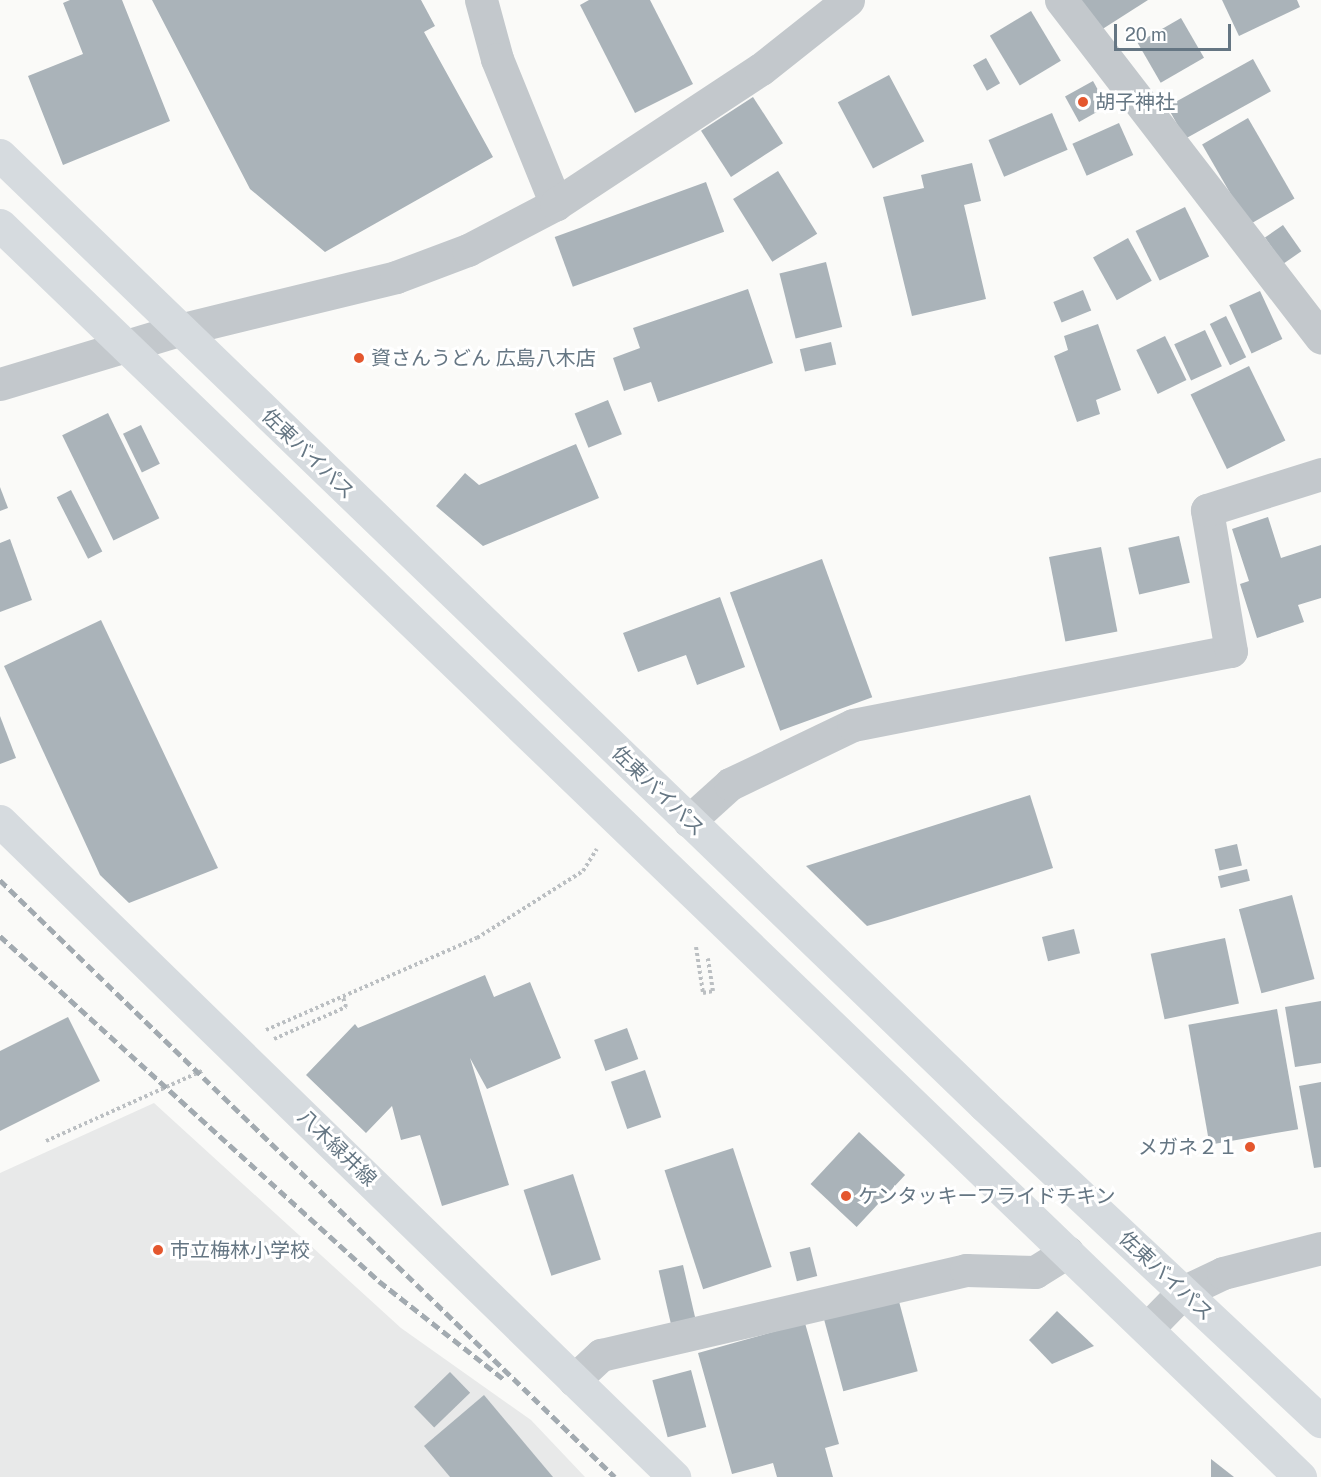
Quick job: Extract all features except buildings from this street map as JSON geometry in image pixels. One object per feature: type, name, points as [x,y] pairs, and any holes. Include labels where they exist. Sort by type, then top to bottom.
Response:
[{"type":"main road","name":"佐東バイパス","points":[[0,155],[689,821],[1321,1421]]},
{"type":"main road","points":[[0,225],[129,346],[1300,1477]]},
{"type":"main road","name":"八木緑井線","points":[[0,820],[674,1477]]},
{"type":"street","points":[[481,0],[497,59],[556,204]]},
{"type":"street","points":[[0,384],[179,330],[396,277],[468,250],[556,204],[761,69],[849,0]]},
{"type":"street","points":[[1061,0],[1321,338]]},
{"type":"street","points":[[689,821],[730,784],[853,725],[1231,651],[1207,510],[1321,474]]},
{"type":"street","points":[[1147,1329],[1183,1292],[1223,1273],[1321,1248]]},
{"type":"street","points":[[574,1380],[601,1355],[966,1270],[1035,1272],[1068,1252]]},
{"type":"path","points":[[232,1045],[343,997],[526,911],[583,871],[599,845]]},
{"type":"path","points":[[696,948],[703,993],[713,991],[707,957]]},
{"type":"path","points":[[273,1039],[346,1006],[343,997]]},
{"type":"path","points":[[46,1141],[129,1104]]},
{"type":"shaded area","name":"市立梅林小学校","points":[[154,1103],[401,1328],[531,1420],[585,1477],[0,1477],[0,1173]]},
{"type":"railway","points":[[0,880],[615,1477]]},
{"type":"railway","points":[[0,936],[379,1281],[505,1380]]},
{"type":"place","name":"胡子神社","points":[[1083,102]]},
{"type":"place","name":"資さんうどん 広島八木店","points":[[359,358]]},
{"type":"place","name":"メガネ２１","points":[[1250,1147]]},
{"type":"place","name":"ケンタッキーフライドチキン","points":[[846,1196]]},
{"type":"place","name":"市立梅林小学校","points":[[158,1250]]}]
